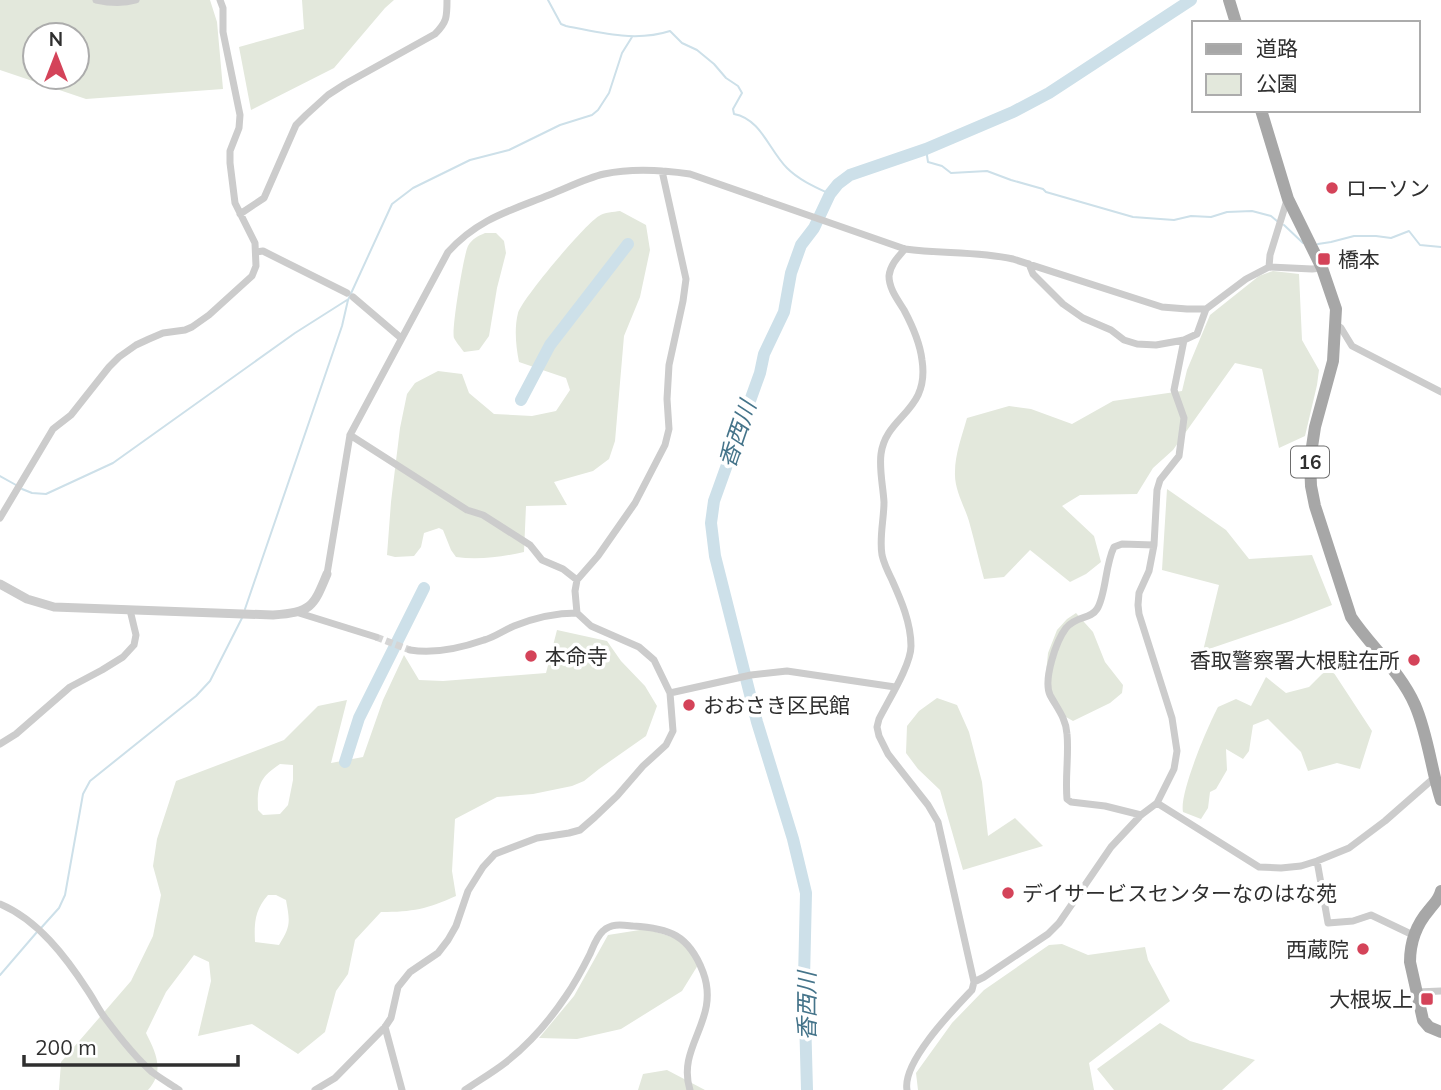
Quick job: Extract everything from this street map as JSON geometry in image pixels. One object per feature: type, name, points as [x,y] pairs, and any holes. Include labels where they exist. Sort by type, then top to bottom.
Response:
[{"type":"main road","points":[[1229,0],[1235,21]]},
{"type":"main road","name":"16","points":[[1262,112],[1288,199],[1322,268],[1336,309],[1333,361],[1315,427],[1310,460],[1315,506],[1350,617],[1396,673],[1414,702],[1422,722],[1441,800]]},
{"type":"main road","points":[[1440,897],[1413,935],[1410,961],[1423,1020],[1429,1027],[1441,1032]]},
{"type":"street","points":[[96,0],[108,3],[136,0]]},
{"type":"street","points":[[0,518],[52,429],[71,415],[119,357],[136,345],[163,333],[192,327],[252,276],[256,266],[256,243],[234,203],[229,158],[239,128],[240,115],[223,32],[223,8],[219,0]]},
{"type":"street","points":[[240,215],[264,198],[296,125],[328,95],[435,34],[445,23],[447,0]]},
{"type":"street","points":[[316,1090],[335,1078],[385,1027],[391,1018],[398,987],[410,972],[438,953],[448,940],[456,926],[468,891],[495,854],[537,838],[580,830],[666,745],[673,731],[670,693],[654,660],[639,648],[591,626],[577,612],[575,592],[577,580],[598,556],[635,503],[666,445],[669,429],[668,365],[686,279],[662,171]]},
{"type":"street","points":[[299,613],[314,602],[327,574],[350,435],[448,252],[465,234],[491,218],[604,174],[662,171],[690,174],[905,249],[929,253],[998,255],[1162,307],[1206,309]]},
{"type":"street","points":[[1269,267],[1270,255],[1288,199]]},
{"type":"street","points":[[905,249],[897,257],[889,277],[892,290],[916,337],[922,360],[923,379],[920,394],[887,436],[881,454],[884,503],[882,553],[909,627],[911,649],[877,727],[888,754],[928,805],[937,822],[974,982],[972,990],[914,1059],[908,1073],[907,1090]]},
{"type":"street","points":[[256,252],[263,251],[350,295],[401,338]]},
{"type":"street","points":[[1029,264],[1033,274],[1063,304],[1083,318],[1111,330],[1124,340],[1156,345],[1184,340],[1197,334],[1206,309],[1246,279],[1269,267],[1322,268]]},
{"type":"street","points":[[1335,324],[1341,328],[1352,346],[1441,391]]},
{"type":"street","points":[[974,982],[1048,934],[1059,923],[1111,847],[1141,815],[1157,803],[1174,769],[1177,751],[1172,718],[1138,605],[1139,593],[1149,571],[1154,545],[1157,490],[1160,480],[1178,456],[1184,418],[1174,390],[1184,340]]},
{"type":"street","points":[[350,435],[467,510],[482,515],[530,545],[542,560],[563,569],[577,580]]},
{"type":"street","points":[[1141,815],[1067,799],[1067,732],[1063,714],[1049,692],[1048,683],[1051,664],[1065,629],[1077,618],[1089,617],[1096,612],[1109,556],[1114,547],[1122,544],[1154,545]]},
{"type":"street","points":[[0,584],[27,598],[54,607],[274,615],[299,613],[376,637]]},
{"type":"street","points":[[0,744],[16,734],[70,687],[123,657],[134,645],[136,635],[130,610]]},
{"type":"street","points":[[410,650],[425,653],[462,646],[486,640],[515,626],[559,613],[577,612]]},
{"type":"street","points":[[670,693],[751,675],[787,671],[895,687]]},
{"type":"street","points":[[1157,803],[1259,867],[1281,868],[1317,862],[1349,848],[1434,778]]},
{"type":"street","points":[[1317,862],[1328,923],[1353,921],[1371,915],[1413,935]]},
{"type":"street","points":[[0,904],[42,933],[63,956],[103,1016],[130,1047],[151,1071],[179,1090]]},
{"type":"street","points":[[465,1090],[505,1063],[548,1019],[566,996],[601,932],[614,924],[662,928],[684,941],[697,958],[708,990],[708,1006],[688,1062],[690,1090]]},
{"type":"street","points":[[1417,992],[1441,991]]},
{"type":"street","points":[[385,1027],[402,1090]]},
{"type":"green space","points":[[0,0],[210,0],[217,22],[223,89],[86,99],[62,91],[91,91],[91,21],[21,21],[21,77],[0,70]]},
{"type":"green space","points":[[302,0],[394,0],[334,68],[251,110],[239,47],[304,29]]},
{"type":"green space","points":[[620,211],[646,225],[650,250],[640,297],[624,336],[615,441],[609,459],[593,471],[554,482],[567,505],[526,506],[524,552],[490,558],[456,557],[443,530],[439,528],[424,533],[421,547],[414,556],[387,555],[400,428],[407,394],[415,383],[438,371],[462,374],[469,393],[494,414],[532,416],[556,411],[570,390],[566,378],[519,362],[516,338],[518,313],[542,278],[592,222],[604,214]]},
{"type":"green space","points":[[485,233],[496,233],[504,241],[506,253],[489,336],[479,350],[464,352],[454,338],[461,276],[468,246],[471,241]]},
{"type":"green space","points":[[1273,271],[1299,274],[1302,340],[1319,370],[1305,436],[1279,448],[1262,369],[1235,363],[1173,450],[1153,468],[1137,494],[1080,495],[1062,506],[1094,536],[1101,562],[1070,582],[1030,550],[1004,577],[984,579],[955,479],[956,458],[967,418],[1009,406],[1031,409],[1072,424],[1113,401],[1182,391],[1187,370],[1210,315],[1259,276]]},
{"type":"green space","points":[[1167,489],[1226,530],[1249,559],[1312,555],[1332,605],[1203,651],[1219,585],[1162,570]]},
{"type":"green space","points":[[1076,613],[1093,632],[1105,662],[1123,685],[1122,693],[1110,703],[1073,721],[1059,713],[1045,683],[1048,653],[1057,630]]},
{"type":"green space","points":[[557,630],[607,641],[621,661],[645,686],[657,706],[646,736],[584,781],[533,794],[497,797],[455,819],[452,871],[456,896],[420,909],[381,912],[355,940],[348,974],[336,991],[325,1032],[298,1054],[252,1024],[198,1036],[211,981],[209,962],[194,955],[166,992],[146,1033],[157,1062],[156,1076],[148,1090],[59,1090],[61,1062],[131,981],[153,936],[161,895],[153,866],[157,839],[176,781],[284,740],[318,706],[347,700],[331,763],[363,757],[383,700],[404,655],[419,680],[443,681],[546,673]],"holes":[[[280,764],[293,765],[288,805],[280,814],[263,815],[258,810],[261,783]],[[268,895],[276,895],[286,900],[288,924],[279,945],[255,942],[256,917]]]},
{"type":"green space","points":[[1323,673],[1334,673],[1372,731],[1360,769],[1337,763],[1308,771],[1301,752],[1268,719],[1253,725],[1249,751],[1243,759],[1226,749],[1227,770],[1216,789],[1210,792],[1208,808],[1201,819],[1183,812],[1185,790],[1190,775],[1218,707],[1236,699],[1251,706],[1266,677],[1286,693],[1309,687]]},
{"type":"green space","points":[[937,698],[957,705],[969,732],[982,782],[988,836],[1015,818],[1043,846],[963,870],[940,790],[906,753],[907,726],[919,711]]},
{"type":"green space","points":[[646,929],[682,940],[698,965],[682,991],[621,1029],[577,1039],[539,1038],[574,996],[608,935]]},
{"type":"green space","points":[[1062,944],[1088,955],[1145,947],[1148,960],[1170,1001],[1089,1063],[1094,1090],[918,1090],[916,1073],[952,1023],[984,990],[1049,945]]},
{"type":"green space","points":[[1160,1023],[1190,1041],[1255,1060],[1222,1090],[1114,1090],[1097,1069]]},
{"type":"green space","points":[[667,1070],[705,1090],[638,1090],[643,1074]]},
{"type":"waterway","points":[[548,0],[561,24],[566,26],[631,36],[670,31],[682,43],[697,50],[738,86],[742,93],[733,109],[734,114],[743,117],[758,129],[787,168],[802,180],[830,194]]},
{"type":"waterway","name":"香西川","points":[[807,1090],[804,979],[806,893],[793,839],[757,722],[715,556],[711,523],[714,501],[760,373],[764,354],[784,312],[791,273],[801,245],[814,228],[830,194],[850,175],[926,149],[1013,112],[1049,93],[1191,0]]},
{"type":"waterway","points":[[245,609],[342,326],[348,300],[392,204],[413,188],[470,160],[509,150],[560,125],[592,115],[609,93],[622,53],[632,37]]},
{"type":"waterway","points":[[926,149],[928,162],[942,166],[951,173],[987,171],[1046,192],[1133,217],[1174,220],[1252,211],[1271,216],[1277,221]]},
{"type":"waterway","points":[[1284,225],[1303,243]]},
{"type":"waterway","points":[[1318,244],[1354,236],[1391,238],[1409,231],[1420,245],[1441,247]]},
{"type":"waterway","points":[[521,400],[550,345],[628,244]]},
{"type":"waterway","points":[[22,489],[46,494],[113,463],[295,333],[347,300]]},
{"type":"waterway","points":[[0,476],[16,485]]},
{"type":"waterway","points":[[345,762],[359,718],[424,588]]},
{"type":"waterway","points":[[41,928],[59,908],[65,895],[83,794],[90,781],[196,696],[210,681],[242,618]]},
{"type":"waterway","points":[[0,975],[37,932]]},
{"type":"tunnel","points":[[376,637],[410,650]]},
{"type":"place","name":"ローソン","points":[[1332,188]]},
{"type":"place","name":"橋本","points":[[1324,259]]},
{"type":"place","name":"本命寺","points":[[531,656]]},
{"type":"place","name":"香取警察署大根駐在所","points":[[1414,660]]},
{"type":"place","name":"おおさき区民館","points":[[689,705]]},
{"type":"place","name":"デイサービスセンターなのはな苑","points":[[1008,893]]},
{"type":"place","name":"西蔵院","points":[[1363,949]]},
{"type":"place","name":"大根坂上","points":[[1427,999]]}]
